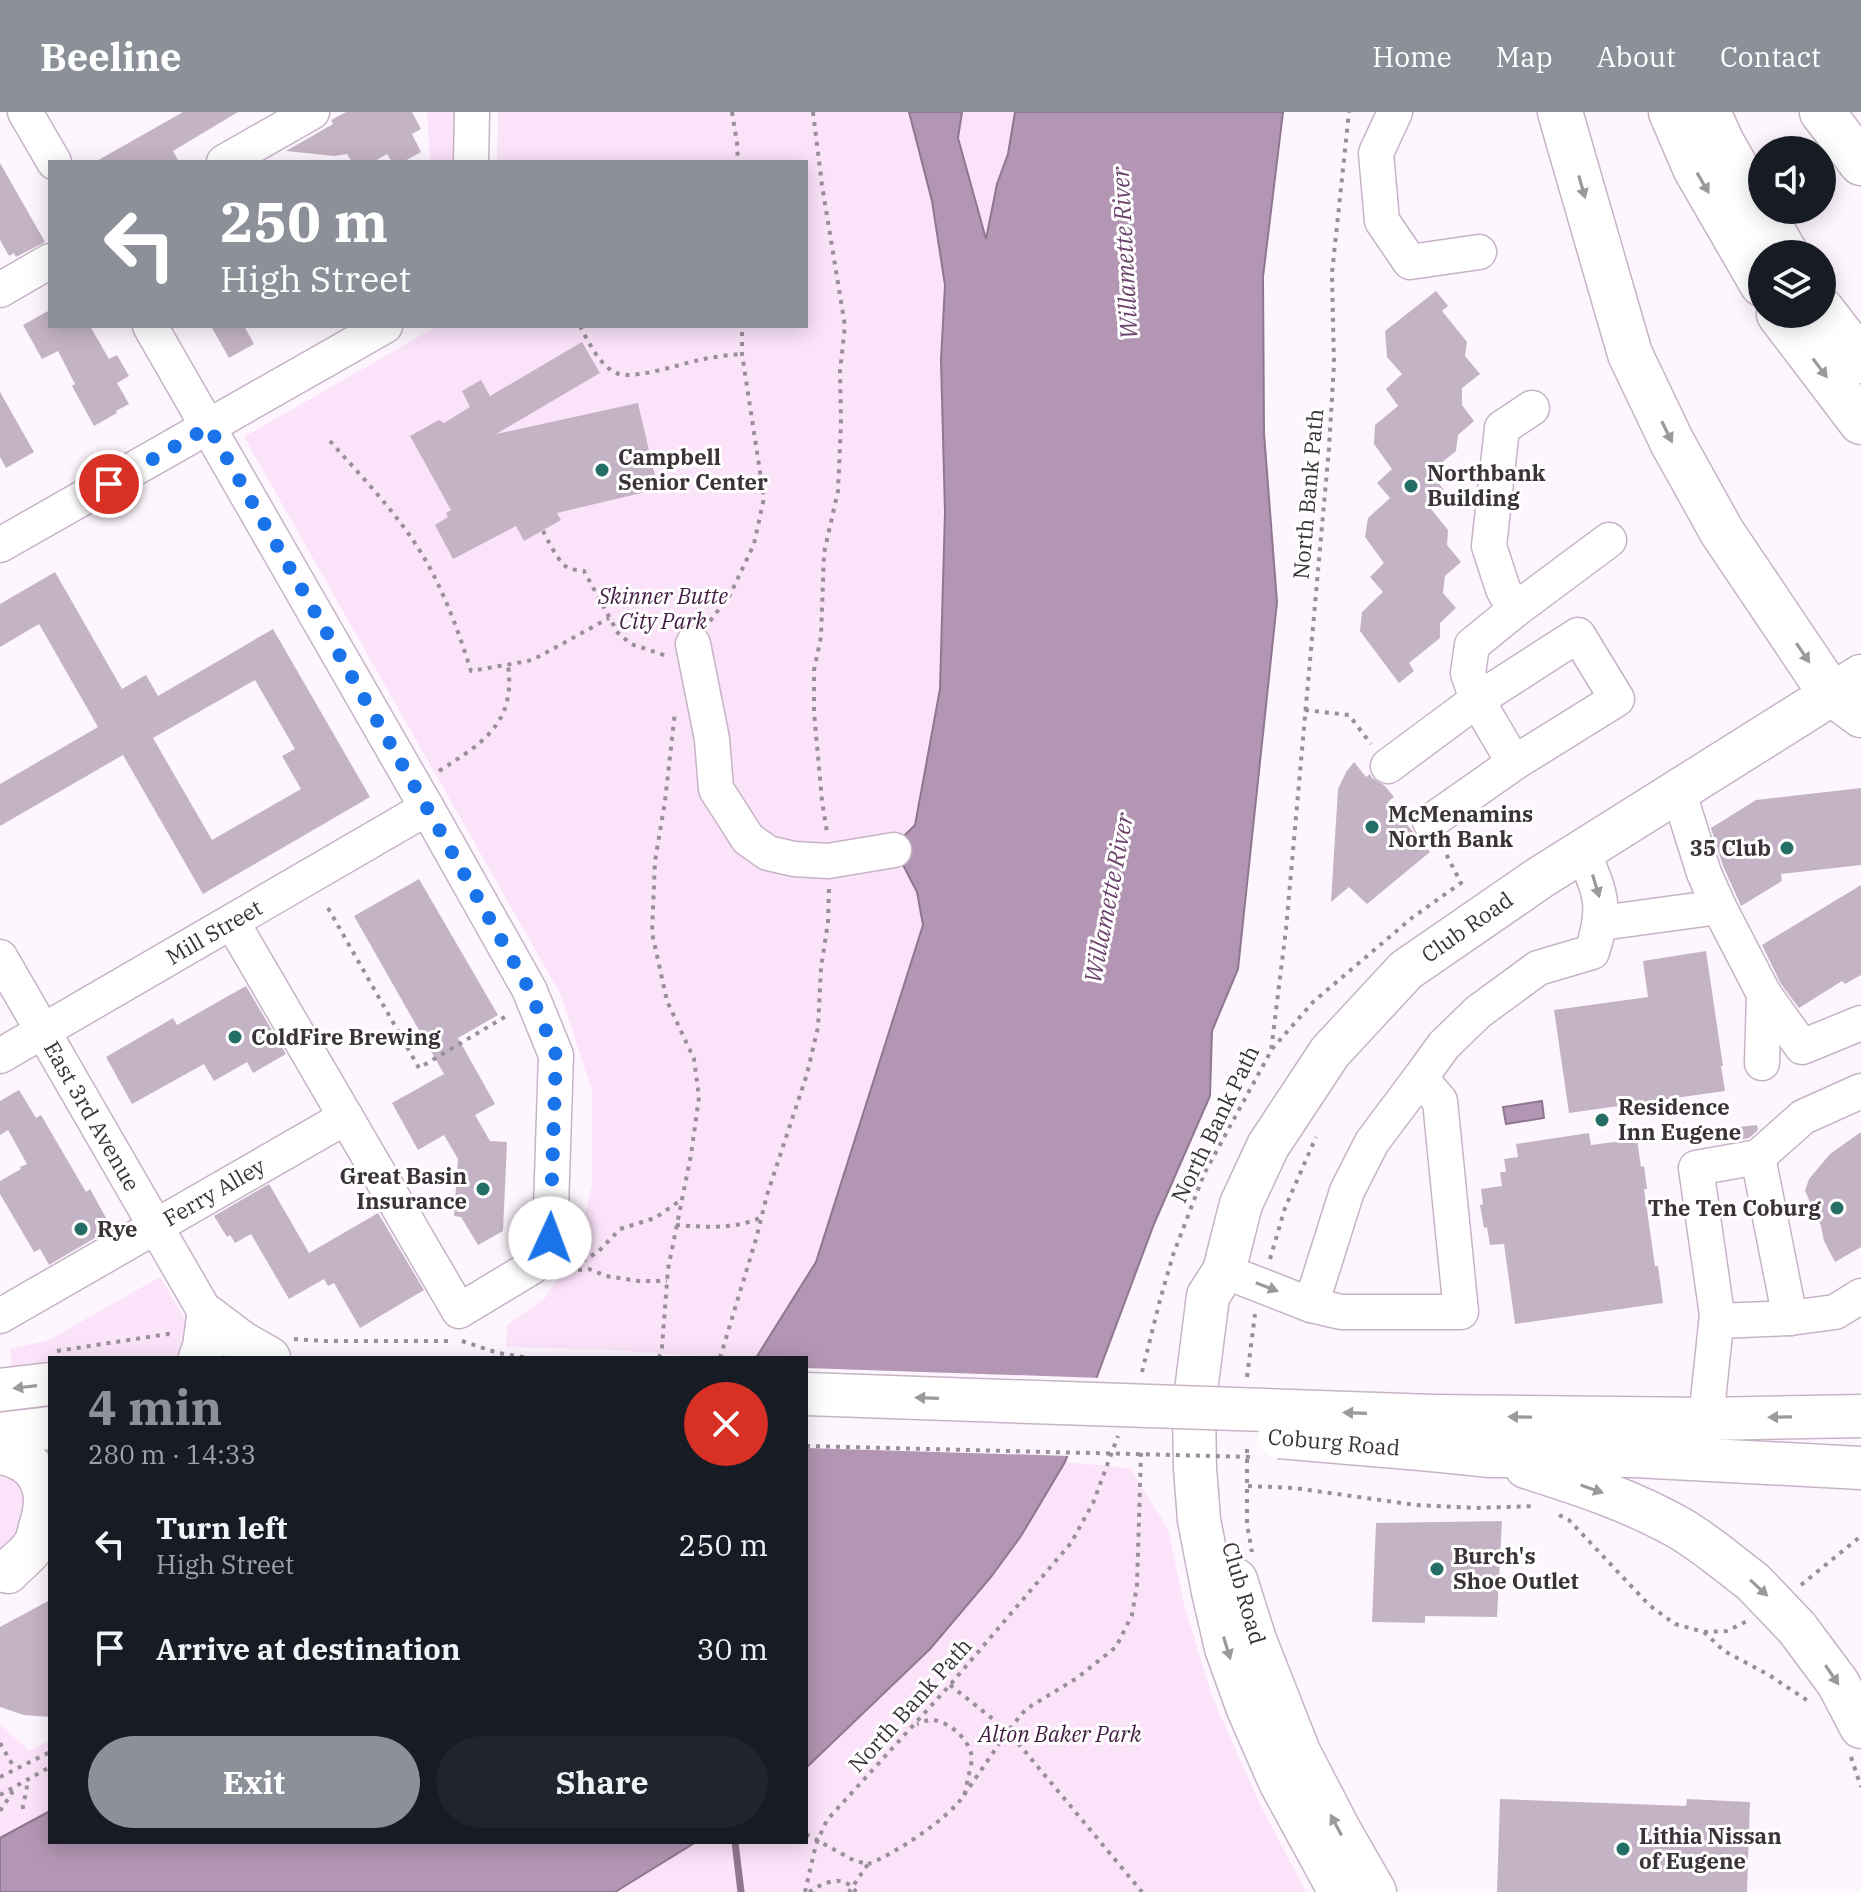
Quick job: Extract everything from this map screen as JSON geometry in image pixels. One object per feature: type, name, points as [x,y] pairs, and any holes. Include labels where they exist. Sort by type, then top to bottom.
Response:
[{"type":"highway","points":[[1560,112],[1630,354],[1672,442],[1722,532],[1851,695]]},
{"type":"highway","points":[[1671,112],[1695,168],[1748,260]]},
{"type":"highway","points":[[1708,112],[1722,143],[1778,240]]},
{"type":"highway","points":[[1822,112],[1861,163]]},
{"type":"highway","points":[[1790,328],[1861,422]]},
{"type":"highway","points":[[1836,328],[1861,361]]},
{"type":"main road","name":"Club Road","points":[[1340,1892],[1280,1782],[1248,1709],[1226,1648],[1202,1535],[1195,1468],[1194,1407],[1208,1296],[1224,1271],[1241,1204],[1268,1146],[1330,1052],[1406,970],[1479,918],[1678,790],[1851,695]]},
{"type":"main road","name":"Club Road","points":[[1224,1271],[1233,1296],[1219,1411],[1220,1469],[1224,1520],[1238,1589],[1299,1752],[1375,1892]]},
{"type":"main road","points":[[184,1346],[204,1347],[208,1317],[241,1342],[279,1348]]},
{"type":"main road","points":[[0,1390],[47,1369]]},
{"type":"main road","name":"Coburg Road","points":[[808,1394],[1432,1433],[1491,1456],[1635,1456],[1861,1468]]},
{"type":"main road","name":"Coburg Road","points":[[808,1421],[1271,1436],[1432,1433],[1706,1419],[1860,1416]]},
{"type":"main road","points":[[0,1434],[48,1428]]},
{"type":"main road","points":[[0,1453],[26,1461],[38,1473],[44,1488],[45,1515],[35,1544],[4,1573]]},
{"type":"main road","points":[[1491,1456],[1614,1496],[1683,1530],[1717,1554],[1753,1582],[1797,1628],[1838,1683],[1854,1737]]},
{"type":"main road","points":[[4,1573],[26,1569],[48,1557]]},
{"type":"street","points":[[25,112],[53,160]]},
{"type":"street","points":[[228,160],[312,112]]},
{"type":"street","points":[[471,160],[472,112]]},
{"type":"street","points":[[1395,112],[1376,153],[1382,221],[1410,262],[1479,252]]},
{"type":"street","points":[[0,290],[48,262]]},
{"type":"street","points":[[151,328],[529,989],[556,1055],[550,1238],[532,1267],[459,1311],[232,922]]},
{"type":"street","points":[[4,535],[209,427],[382,328]]},
{"type":"street","points":[[1515,610],[1503,589],[1489,546],[1502,428],[1532,408]]},
{"type":"street","points":[[1514,763],[1477,700],[1468,673],[1472,645],[1609,540]]},
{"type":"street","points":[[1388,766],[1477,700],[1578,635],[1617,699],[1514,763],[1430,822]]},
{"type":"street","points":[[681,650],[712,739],[716,789],[748,839],[768,853],[782,857],[828,861],[894,850]]},
{"type":"street","points":[[1678,790],[1704,873],[1719,907],[1764,994],[1802,1047],[1861,1023]]},
{"type":"street","name":"Mill Street","points":[[0,1056],[232,922],[421,796]]},
{"type":"street","points":[[1311,1305],[1347,1191],[1372,1142],[1444,1045],[1478,1012],[1538,968],[1592,952],[1601,923],[1600,892],[1582,850]]},
{"type":"street","points":[[1601,923],[1719,907]]},
{"type":"street","name":"East 3rd Avenue","points":[[0,957],[208,1317]]},
{"type":"street","points":[[1762,1063],[1764,994]]},
{"type":"street","points":[[1224,1271],[1311,1305],[1341,1312],[1461,1312],[1440,1101],[1420,1078]]},
{"type":"street","points":[[1706,1419],[1717,1321],[1696,1168],[1758,1157],[1803,1117],[1861,1091]]},
{"type":"street","name":"Ferry Alley","points":[[0,1316],[346,1117]]},
{"type":"street","points":[[1758,1157],[1790,1318]]},
{"type":"street","points":[[1717,1321],[1790,1318],[1835,1312],[1861,1296]]},
{"type":"path","points":[[732,112],[738,160]]},
{"type":"path","points":[[721,1356],[767,1195],[807,1074],[818,1027],[821,968],[828,922],[827,837],[814,712],[814,670],[821,637],[824,553],[838,491],[840,371],[845,326],[813,112]]},
{"type":"path","name":"North Bank Path","points":[[1141,1376],[1173,1255],[1204,1174],[1271,1051],[1286,929],[1328,463],[1334,364],[1332,273],[1349,112]]},
{"type":"path","points":[[581,328],[598,356],[619,374],[635,374],[720,355],[742,354]]},
{"type":"path","points":[[330,441],[389,509],[422,555],[451,615],[471,671],[540,656],[609,618]]},
{"type":"path","points":[[543,531],[565,566],[584,571],[618,633],[631,644],[681,650]]},
{"type":"path","points":[[421,796],[494,730],[507,701],[508,665]]},
{"type":"path","points":[[328,908],[419,1068],[508,1015]]},
{"type":"path","points":[[660,1356],[667,1281],[622,1279],[589,1269],[564,1271],[598,1252],[620,1229],[655,1218],[681,1200]]},
{"type":"path","points":[[676,1225],[713,1228],[748,1224],[762,1217]]},
{"type":"path","points":[[279,1348],[324,1341],[464,1341],[517,1356]]},
{"type":"path","points":[[124,1356],[184,1346]]},
{"type":"path","name":"North Bank Path","points":[[807,1892],[816,1844],[827,1820],[915,1725],[1071,1543],[1093,1503],[1120,1432]]},
{"type":"path","points":[[808,1446],[1255,1457]]},
{"type":"path","points":[[808,1835],[862,1864],[879,1860],[921,1834],[959,1801],[1026,1709],[1077,1678],[1116,1647],[1132,1615],[1137,1585],[1141,1453]]},
{"type":"path","points":[[1248,1486],[1294,1488],[1416,1505],[1475,1508],[1541,1506],[1522,1499]]},
{"type":"path","points":[[1554,1512],[1569,1520],[1649,1605],[1675,1624],[1704,1632],[1727,1631],[1748,1621]]},
{"type":"path","points":[[1799,1586],[1861,1536]]},
{"type":"path","points":[[1704,1632],[1724,1651],[1769,1675],[1809,1702]]},
{"type":"path","points":[[950,1685],[1008,1731],[1142,1892]]},
{"type":"path","points":[[915,1725],[931,1720],[962,1735],[971,1753],[964,1795]]},
{"type":"path","points":[[1854,1737],[1861,1787]]},
{"type":"path","points":[[0,1743],[2,1752],[15,1769]]},
{"type":"path","points":[[0,1777],[48,1753]]},
{"type":"path","points":[[0,1795],[48,1768]]},
{"type":"path","points":[[23,1809],[28,1787],[26,1783]]},
{"type":"path","points":[[0,1811],[12,1793],[10,1789]]},
{"type":"path","points":[[849,1892],[868,1864]]},
{"type":"path","points":[[807,1892],[830,1880],[850,1884],[856,1892]]},
{"type":"green space","points":[[427,112],[456,112],[454,160],[430,160]]},
{"type":"green space","name":"Skinner Butte City Park","points":[[498,112],[909,112],[932,201],[945,285],[941,360],[945,512],[940,689],[915,825],[902,863],[917,892],[923,925],[816,1262],[757,1356],[506,1347],[507,1325],[545,1298],[576,1249],[592,1185],[592,1091],[561,995],[244,437],[434,328],[808,328],[808,160],[497,160]]},
{"type":"green space","points":[[962,112],[1015,112],[986,241],[958,138]]},
{"type":"green space","points":[[160,1277],[187,1323],[184,1356],[48,1356],[48,1373],[12,1377],[10,1349],[49,1340]]},
{"type":"green space","name":"Alton Baker Park","points":[[1065,1462],[1130,1468],[1168,1529],[1184,1604],[1212,1697],[1262,1808],[1306,1892],[609,1892],[685,1844],[808,1844],[808,1766],[930,1649],[1021,1536]]},
{"type":"green space","points":[[0,1465],[8,1466],[34,1509],[0,1557]]},
{"type":"green space","points":[[0,1724],[29,1751],[48,1741],[48,1812],[0,1838]]},
{"type":"water","name":"Willamette River","points":[[909,112],[962,112],[958,138],[986,239],[997,184],[1008,154],[1015,112],[1283,112],[1263,277],[1264,433],[1277,602],[1238,969],[1212,1031],[1210,1096],[1154,1224],[1065,1462],[1021,1536],[991,1577],[930,1649],[808,1766],[808,1356],[757,1356],[816,1262],[923,925],[917,892],[902,863],[902,838],[915,825],[940,689],[945,512],[941,360],[945,285],[932,201]]},
{"type":"water","points":[[1542,1101],[1544,1118],[1506,1124],[1503,1107]]},
{"type":"water","points":[[48,1812],[48,1844],[693,1844],[615,1892],[0,1892],[0,1838]]},
{"type":"pier","points":[[808,1368],[1101,1378],[1071,1456],[808,1448]]},
{"type":"building","points":[[183,112],[238,112],[173,151],[178,160],[99,160]]},
{"type":"building","points":[[346,112],[412,112],[421,129],[412,134],[421,152],[407,160],[391,160],[387,154],[376,160],[351,160],[347,154],[334,156],[286,151],[333,124],[331,120]]},
{"type":"building","points":[[0,163],[45,242],[16,257],[14,253],[9,256],[0,240]]},
{"type":"building","name":"Northbank Building","points":[[1436,291],[1448,306],[1442,311],[1467,342],[1465,356],[1480,374],[1462,388],[1462,405],[1474,421],[1458,435],[1456,451],[1430,472],[1444,490],[1427,504],[1448,530],[1447,545],[1461,562],[1445,576],[1443,593],[1456,608],[1440,623],[1440,638],[1409,663],[1414,671],[1399,683],[1360,631],[1362,612],[1383,592],[1370,577],[1384,563],[1365,537],[1368,518],[1390,498],[1377,483],[1392,469],[1374,444],[1375,425],[1398,406],[1386,389],[1402,374],[1387,357],[1385,331]]},
{"type":"building","points":[[48,311],[48,328],[91,328],[109,359],[117,355],[129,376],[117,383],[129,404],[94,426],[72,386],[75,384],[58,351],[42,359],[23,325]]},
{"type":"building","points":[[212,328],[245,328],[254,344],[229,358]]},
{"type":"building","name":"Campbell Senior Center","points":[[582,342],[600,373],[496,434],[638,403],[658,489],[557,513],[561,520],[524,541],[516,526],[453,559],[435,525],[448,517],[446,513],[451,510],[410,436],[439,420],[444,423],[470,407],[462,391],[481,380],[490,396]]},
{"type":"building","points":[[0,392],[34,452],[6,468],[0,457]]},
{"type":"building","points":[[55,572],[122,689],[146,675],[158,696],[273,629],[370,797],[203,894],[123,755],[0,826],[0,784],[98,727],[39,624],[0,647],[0,604]],"holes":[[[255,680],[295,749],[282,756],[301,789],[212,840],[153,738]]]},
{"type":"building","name":"McMenamins North Bank","points":[[1354,762],[1366,777],[1370,774],[1384,785],[1394,797],[1388,802],[1430,852],[1367,904],[1349,887],[1331,902],[1338,789]]},
{"type":"building","name":"35 Club","points":[[1861,788],[1861,865],[1781,874],[1782,881],[1741,906],[1723,866],[1711,828],[1756,800]]},
{"type":"building","points":[[419,879],[498,1015],[458,1038],[495,1104],[475,1115],[490,1141],[507,1142],[503,1231],[478,1245],[461,1217],[454,1216],[458,1159],[444,1135],[418,1150],[392,1103],[444,1074],[354,916]]},
{"type":"building","points":[[1861,885],[1861,975],[1845,984],[1842,981],[1799,1008],[1781,984],[1762,945]]},
{"type":"building","points":[[1706,951],[1725,1091],[1569,1113],[1554,1010],[1648,997],[1643,961]]},
{"type":"building","points":[[246,986],[286,1054],[253,1073],[247,1062],[214,1081],[204,1064],[132,1104],[106,1057],[173,1018],[177,1025]]},
{"type":"building","points":[[19,1090],[36,1118],[41,1115],[86,1192],[90,1189],[110,1225],[103,1229],[105,1232],[49,1265],[40,1249],[34,1252],[0,1194],[0,1181],[27,1164],[8,1130],[0,1135],[0,1101]]},
{"type":"building","points":[[1757,1125],[1758,1130],[1749,1138],[1732,1141],[1730,1128]]},
{"type":"building","name":"The Ten Coburg","points":[[1861,1132],[1861,1247],[1835,1262],[1805,1191],[1809,1179],[1830,1154]]},
{"type":"building","points":[[1589,1133],[1591,1145],[1637,1139],[1641,1167],[1644,1166],[1647,1189],[1644,1189],[1663,1303],[1515,1324],[1504,1244],[1490,1245],[1480,1205],[1483,1204],[1481,1189],[1502,1186],[1500,1172],[1506,1172],[1504,1159],[1518,1157],[1516,1144]]},
{"type":"building","points":[[269,1184],[309,1253],[378,1213],[424,1290],[360,1328],[334,1283],[328,1286],[324,1279],[289,1299],[251,1234],[235,1243],[230,1235],[227,1237],[214,1216]]},
{"type":"building","name":"Burch's Shoe Outlet","points":[[1502,1521],[1497,1617],[1425,1616],[1425,1623],[1372,1622],[1376,1523]]},
{"type":"building","points":[[48,1601],[48,1717],[24,1715],[0,1707],[0,1627]]},
{"type":"building","name":"Lithia Nissan of Eugene","points":[[1500,1799],[1686,1806],[1687,1799],[1750,1802],[1747,1892],[1497,1892]]},
{"type":"waterway","points":[[735,1844],[741,1892]]},
{"type":"place","name":"Campbell Senior Center","points":[[602,470]]},
{"type":"place","name":"Northbank Building","points":[[1411,486]]},
{"type":"place","name":"McMenamins North Bank","points":[[1372,827]]},
{"type":"place","name":"35 Club","points":[[1787,848]]},
{"type":"place","name":"ColdFire Brewing","points":[[235,1037]]},
{"type":"place","name":"Residence Inn Eugene","points":[[1602,1120]]},
{"type":"place","name":"Great Basin Insurance","points":[[483,1189]]},
{"type":"place","name":"The Ten Coburg","points":[[1837,1208]]},
{"type":"place","name":"Rye","points":[[81,1229]]},
{"type":"place","name":"Burch's Shoe Outlet","points":[[1437,1569]]},
{"type":"place","name":"Lithia Nissan of Eugene","points":[[1623,1849]]},
{"type":"route","points":[[109,484],[209,427],[529,989],[556,1055],[550,1238]]}]
